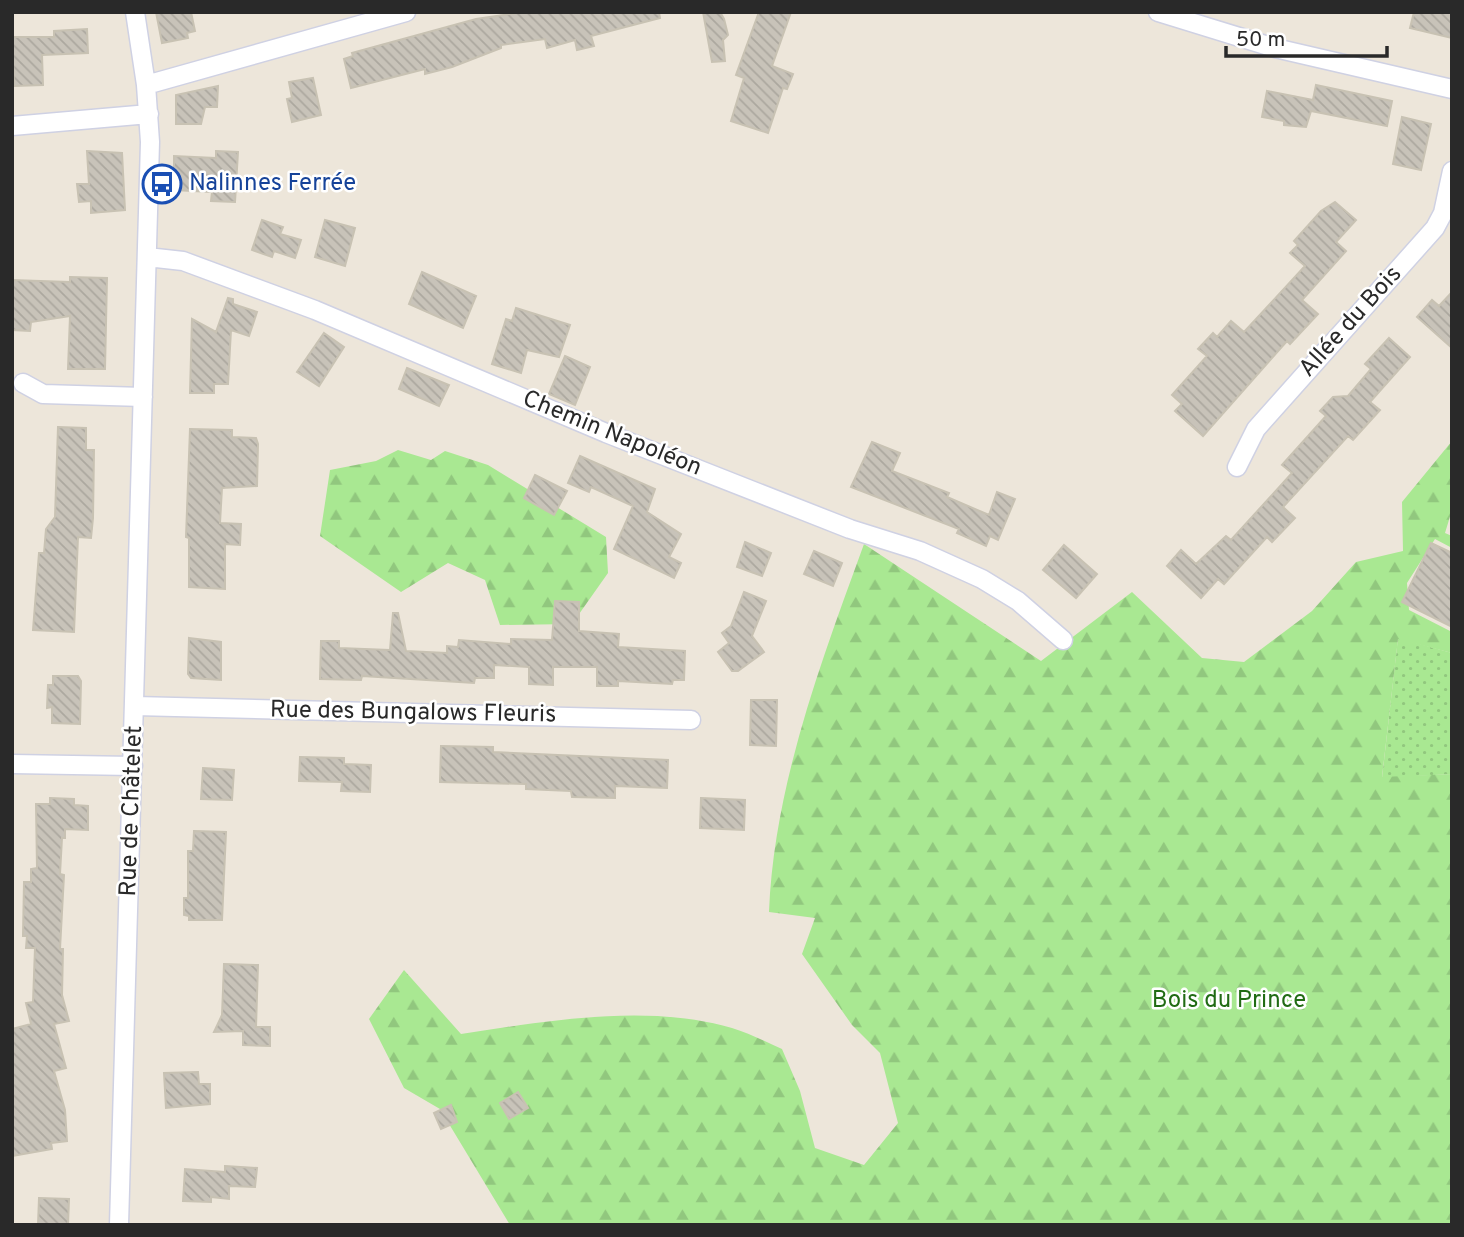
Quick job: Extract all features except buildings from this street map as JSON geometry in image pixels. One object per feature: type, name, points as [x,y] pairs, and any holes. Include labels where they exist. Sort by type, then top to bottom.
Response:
[{"type":"street","name":"Rue de Châtelet","points":[[119,1225],[149,114],[135,12]]},
{"type":"street","points":[[146,85],[405,12]]},
{"type":"street","points":[[1158,12],[1275,48],[1452,89]]},
{"type":"street","points":[[12,126],[149,114]]},
{"type":"street","name":"Allée du Bois","points":[[1237,467],[1256,429],[1435,228],[1443,213],[1452,171]]},
{"type":"street","name":"Chemin Napoléon","points":[[147,257],[183,261],[315,310],[606,433],[850,529],[920,551],[982,579],[1018,601],[1063,640]]},
{"type":"street","points":[[23,383],[43,394],[143,397]]},
{"type":"street","name":"Rue des Bungalows Fleuris","points":[[135,706],[691,720]]},
{"type":"street","points":[[12,764],[133,766]]},
{"type":"green space","name":"Bois du Prince","points":[[1452,441],[1452,510],[1445,533],[1452,536],[1452,548],[1435,539],[1407,583],[1409,610],[1452,632],[1452,653],[1398,639],[1382,777],[1452,774],[1452,1225],[510,1225],[440,1109],[404,1088],[369,1019],[404,970],[461,1034],[562,1020],[631,1015],[699,1021],[751,1035],[782,1049],[800,1091],[815,1148],[864,1165],[898,1123],[880,1053],[852,1025],[802,954],[815,918],[769,912],[780,818],[790,771],[816,679],[864,544],[1041,661],[1132,592],[1202,658],[1244,662],[1312,611],[1356,562],[1403,551],[1402,502]]},
{"type":"green space","points":[[398,450],[431,460],[445,451],[488,465],[606,537],[608,573],[572,624],[500,625],[485,580],[448,563],[401,592],[320,536],[330,470],[376,461]]},
{"type":"green space","points":[[1398,638],[1452,653],[1452,774],[1382,778]]},
{"type":"place","name":"Nalinnes Ferrée","points":[[162,184]]}]
